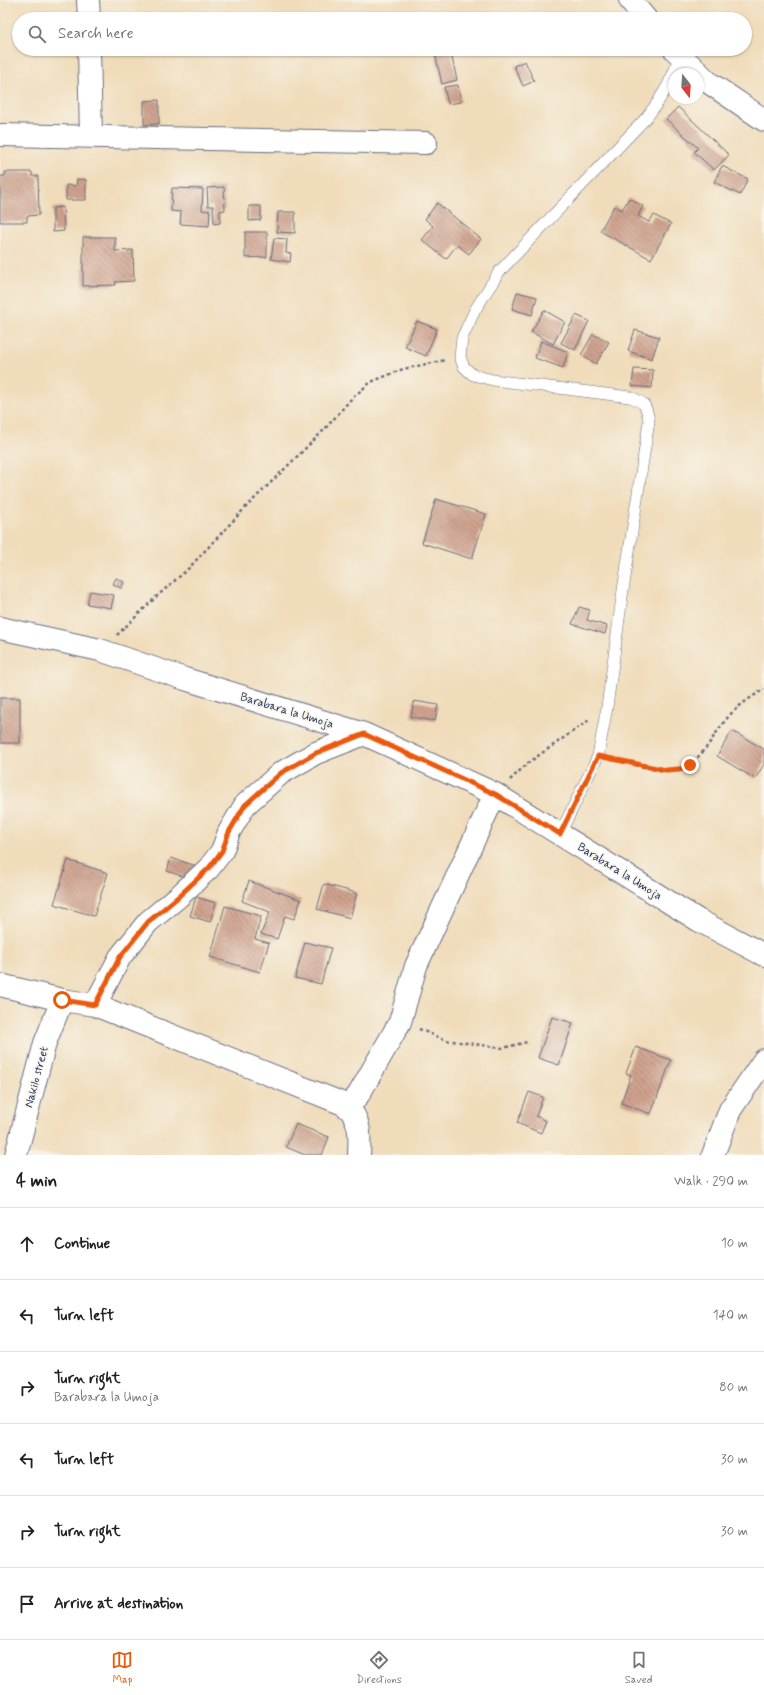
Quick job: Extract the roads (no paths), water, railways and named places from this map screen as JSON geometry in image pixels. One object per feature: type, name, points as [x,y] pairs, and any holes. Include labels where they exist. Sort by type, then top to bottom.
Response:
[{"type":"street","points":[[88,0],[88,12]]},
{"type":"street","points":[[630,0],[640,12]]},
{"type":"street","points":[[89,56],[91,136]]},
{"type":"street","points":[[681,56],[708,82],[764,120]]},
{"type":"street","points":[[0,135],[426,143]]},
{"type":"street","name":"Barabara la Umoja","points":[[0,628],[100,650],[192,681],[364,734],[495,794],[698,920],[764,956]]},
{"type":"street","points":[[95,1005],[120,957],[148,922],[209,868],[222,851],[229,832],[245,805],[281,773],[316,753],[364,734]]},
{"type":"street","points":[[348,1108],[359,1094],[400,1022],[416,966],[495,794]]},
{"type":"street","points":[[0,986],[62,1000],[95,1005],[338,1102],[348,1108],[357,1120],[360,1138],[359,1155]]},
{"type":"street","name":"Nakilo street","points":[[16,1155],[45,1043],[62,1000]]},
{"type":"street","points":[[713,1155],[730,1110],[764,1060]]},
{"type":"lane","points":[[560,834],[598,756],[607,707],[649,421],[647,406],[630,397],[493,380],[473,375],[464,367],[460,357],[462,338],[475,310],[499,272],[659,102],[675,72],[677,56]]}]
